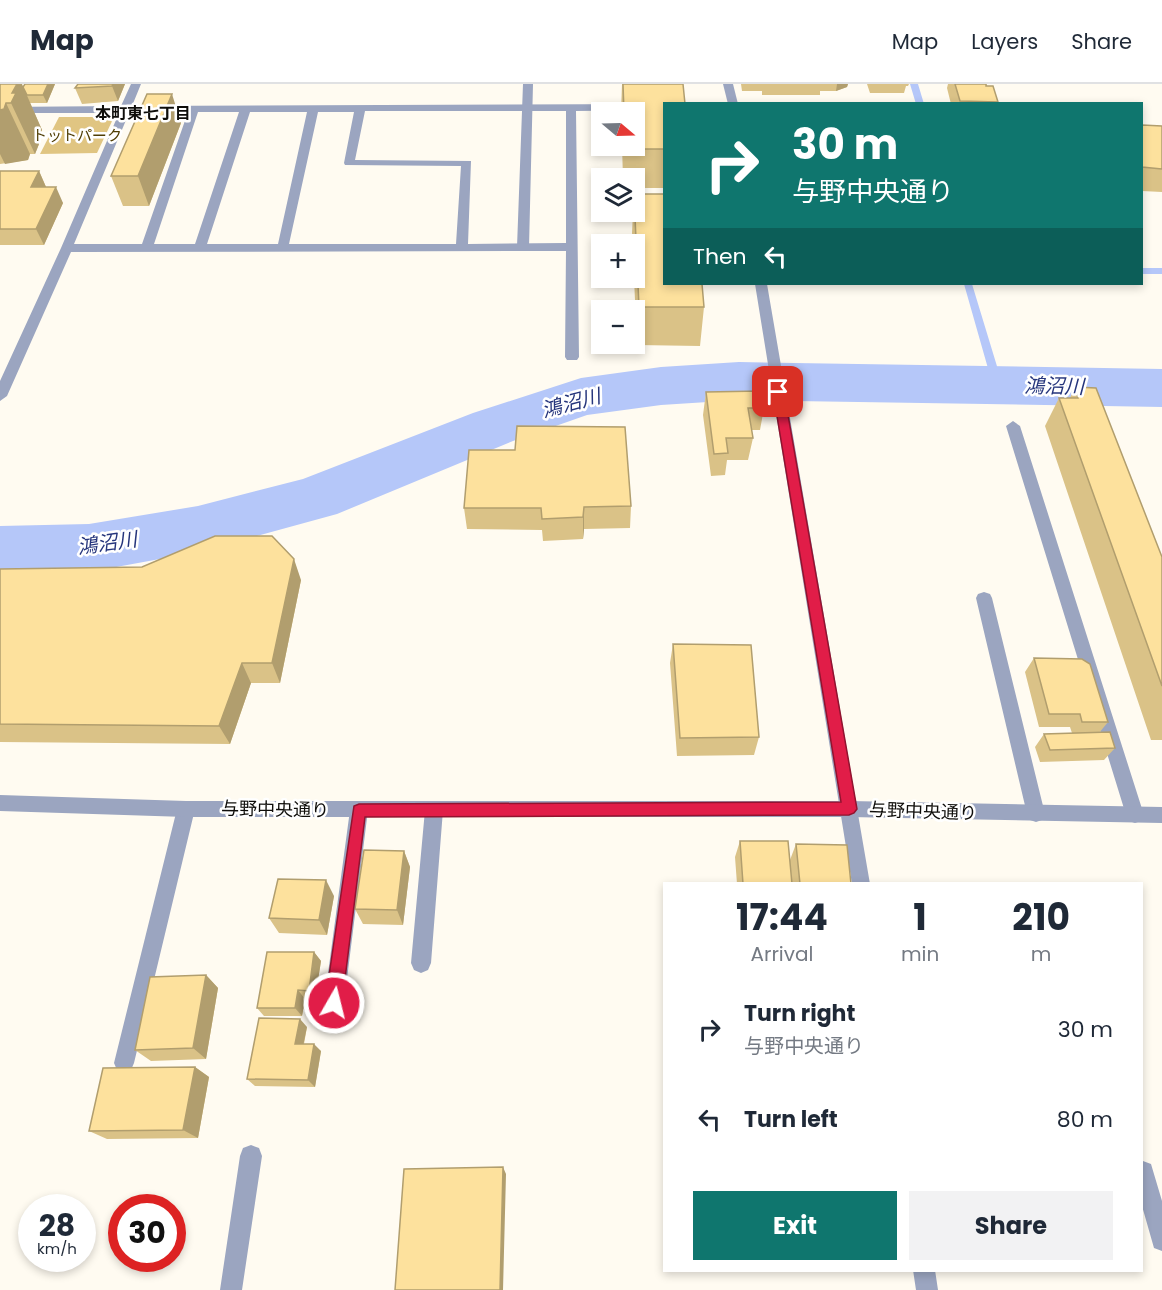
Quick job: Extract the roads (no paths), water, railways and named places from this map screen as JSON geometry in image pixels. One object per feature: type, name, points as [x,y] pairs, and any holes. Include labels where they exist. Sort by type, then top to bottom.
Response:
[{"type":"street","points":[[0,396],[67,248],[136,84]]},
{"type":"street","points":[[523,247],[528,84]]},
{"type":"street","points":[[728,84],[732,102]]},
{"type":"street","points":[[7,107],[313,110],[571,106],[638,101],[663,106]]},
{"type":"street","points":[[571,106],[572,357]]},
{"type":"street","points":[[360,109],[349,163],[467,163],[462,247]]},
{"type":"street","points":[[147,247],[194,110]]},
{"type":"street","points":[[200,247],[245,110]]},
{"type":"street","points":[[283,246],[313,110]]},
{"type":"street","points":[[67,248],[573,247]]},
{"type":"street","points":[[761,285],[861,882]]},
{"type":"street","points":[[1013,426],[1135,815]]},
{"type":"street","points":[[984,598],[1036,814]]},
{"type":"street","name":"与野中央通り","points":[[0,803],[186,809],[849,809],[1162,816]]},
{"type":"street","points":[[124,1063],[186,809]]},
{"type":"street","points":[[334,1003],[359,810]]},
{"type":"street","points":[[421,963],[434,810]]},
{"type":"street","points":[[231,1290],[251,1156]]},
{"type":"street","points":[[1143,1172],[1162,1240]]},
{"type":"street","points":[[924,1272],[927,1290]]},
{"type":"waterway","points":[[914,84],[919,102]]},
{"type":"waterway","points":[[1143,271],[1162,271]]},
{"type":"waterway","points":[[968,285],[998,386]]},
{"type":"waterway","name":"鴻沼川","points":[[0,550],[89,548],[198,529],[316,498],[493,427],[581,397],[661,386],[739,381],[1162,388]]},
{"type":"district","name":"本町東七丁目","points":[[143,113]]},
{"type":"park label","name":"トットパーク","points":[[77,135]]}]
